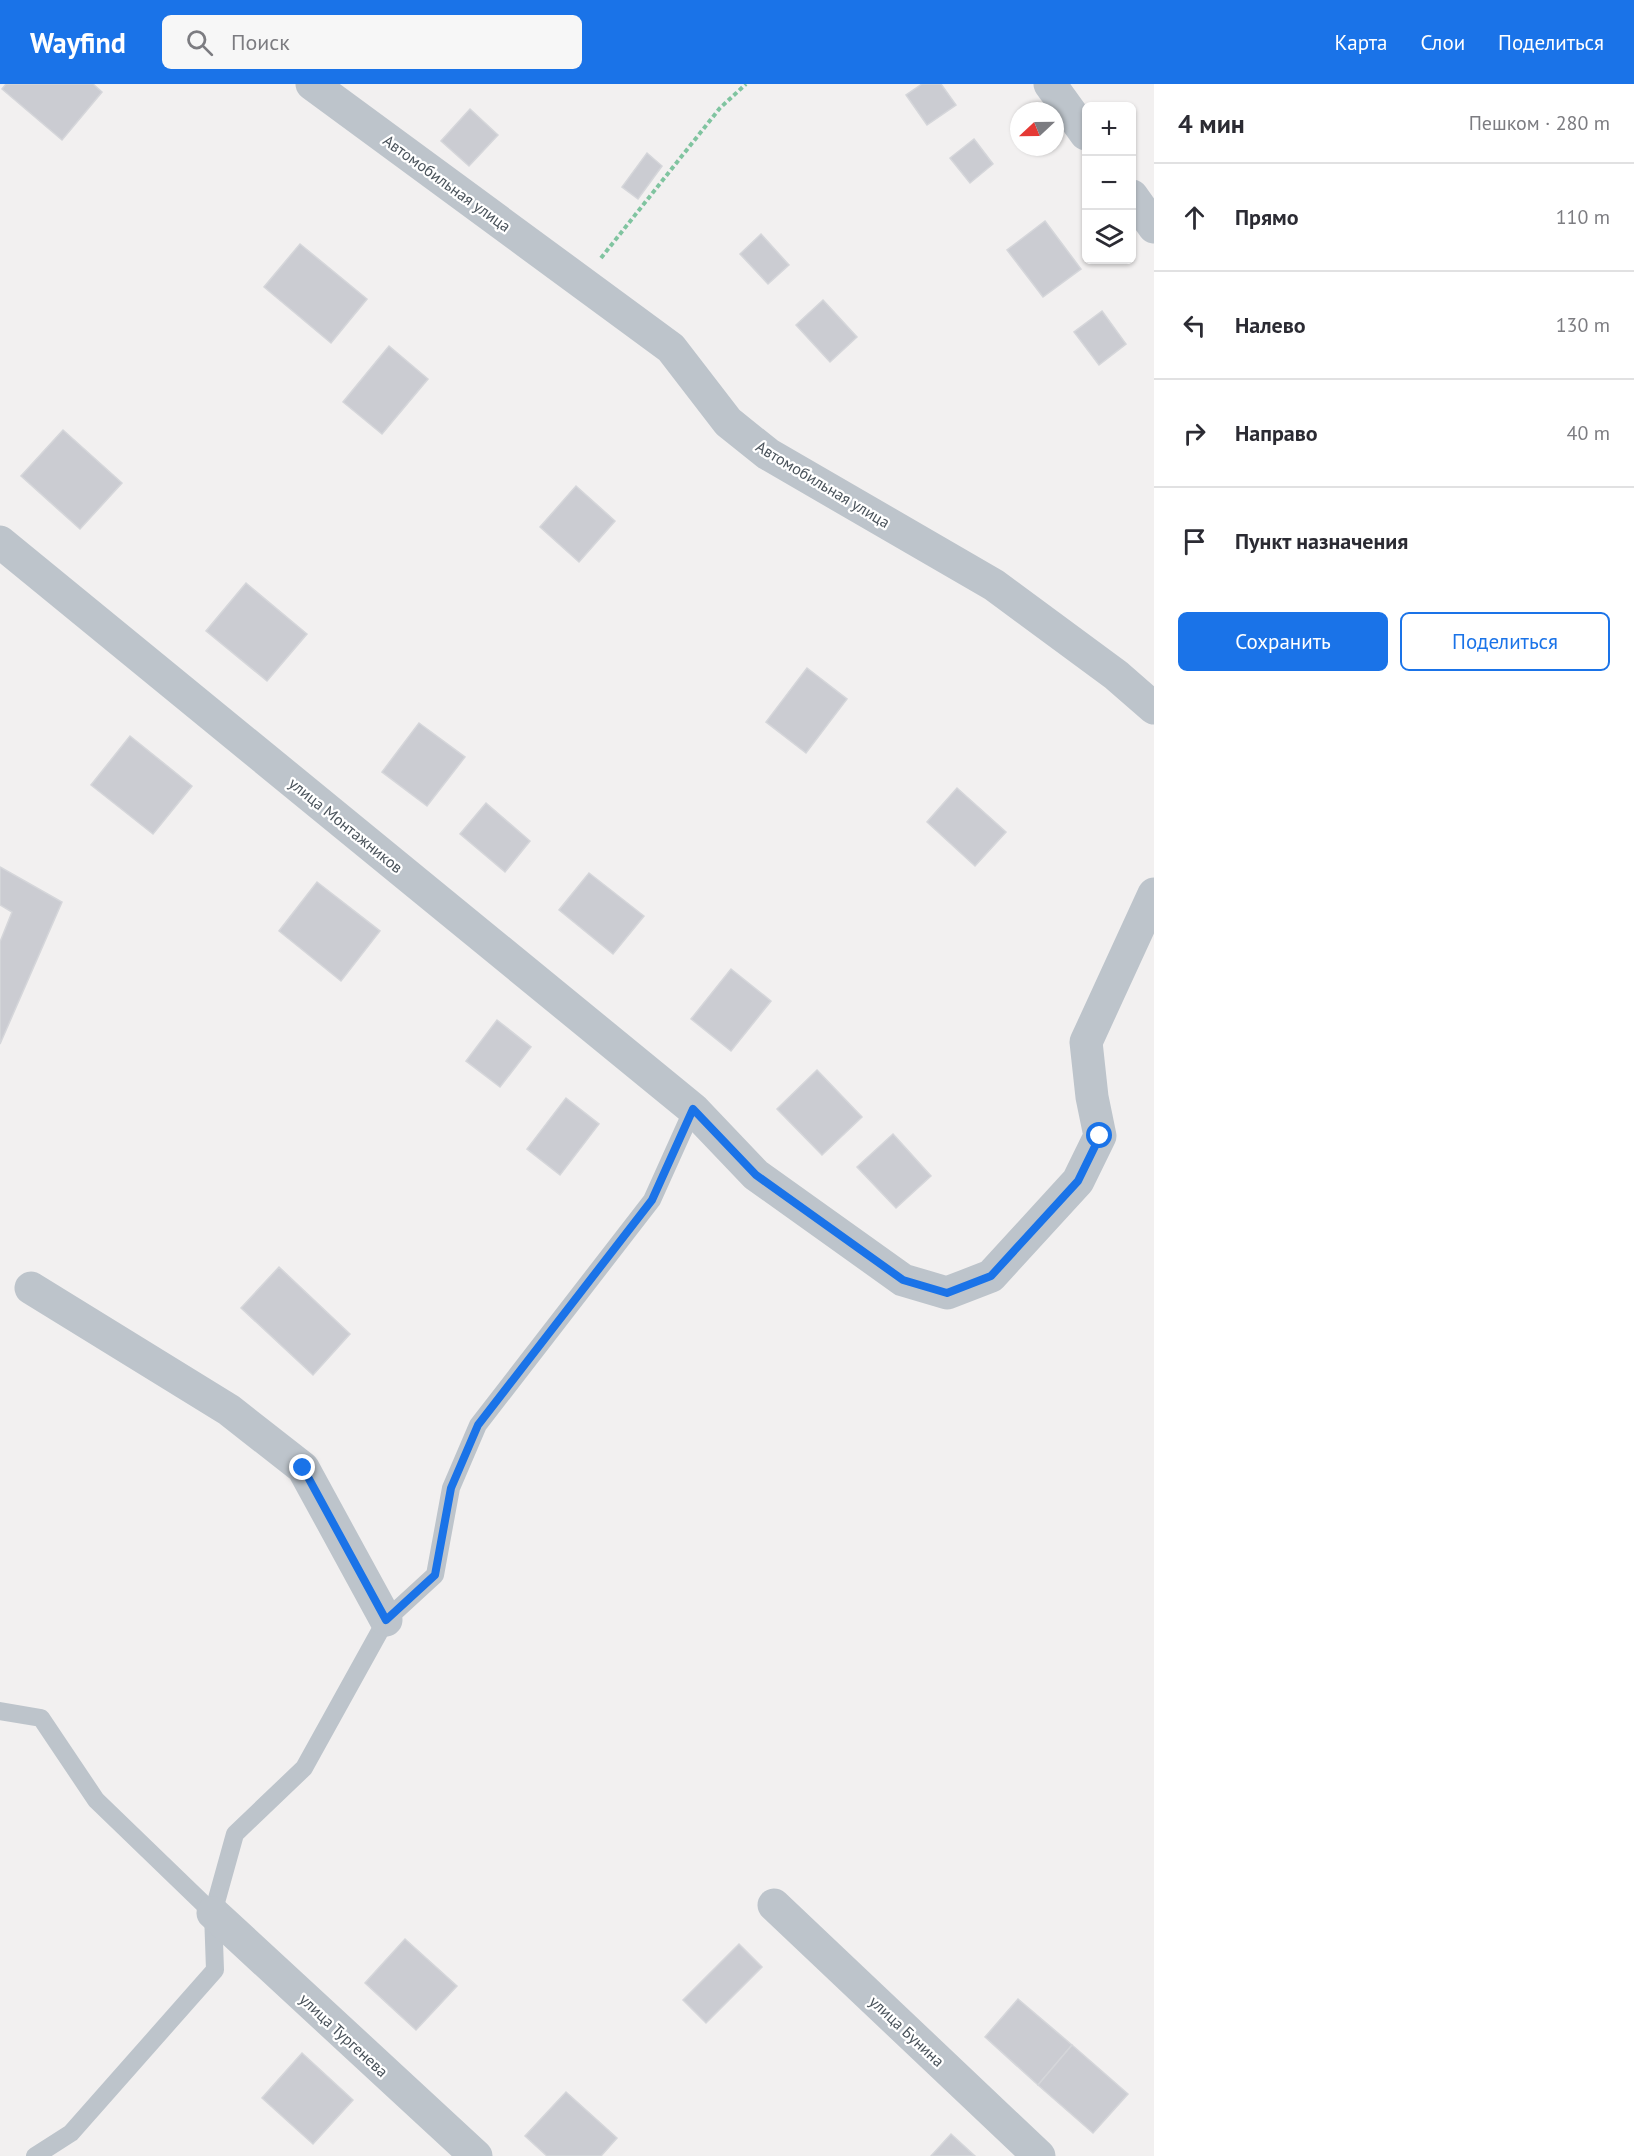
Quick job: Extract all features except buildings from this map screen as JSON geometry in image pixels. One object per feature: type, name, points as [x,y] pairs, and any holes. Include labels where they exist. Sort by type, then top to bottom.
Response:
[{"type":"street","name":"Автомобильная улица","points":[[312,84],[671,348],[728,422],[768,454],[994,585],[1116,675],[1154,708]]},
{"type":"street","points":[[1050,84],[1082,128]]},
{"type":"street","points":[[1136,203],[1154,227]]},
{"type":"street","name":"улица Монтажников","points":[[0,542],[693,1109],[756,1175],[903,1280],[947,1293],[991,1276],[1078,1181],[1100,1136],[1092,1096],[1086,1042],[1154,894]]},
{"type":"street","points":[[31,1288],[230,1410],[303,1468],[386,1620]]},
{"type":"street","name":"улица Бунина","points":[[774,1905],[1039,2156]]},
{"type":"street","name":"улица Тургенева","points":[[213,1913],[476,2156]]},
{"type":"lane","points":[[35,2156],[71,2133],[215,1970],[213,1913],[235,1834],[304,1768],[386,1620],[435,1575],[451,1488],[478,1425],[652,1200],[693,1109]]},
{"type":"lane","points":[[0,1711],[41,1718],[96,1800],[213,1913]]},
{"type":"path","points":[[568,272],[603,257],[720,108],[746,84]]},
{"type":"route","points":[[303,1468],[386,1620],[435,1575],[451,1488],[478,1425],[652,1200],[693,1109],[756,1175],[903,1280],[947,1293],[991,1276],[1078,1181],[1100,1136]]}]
